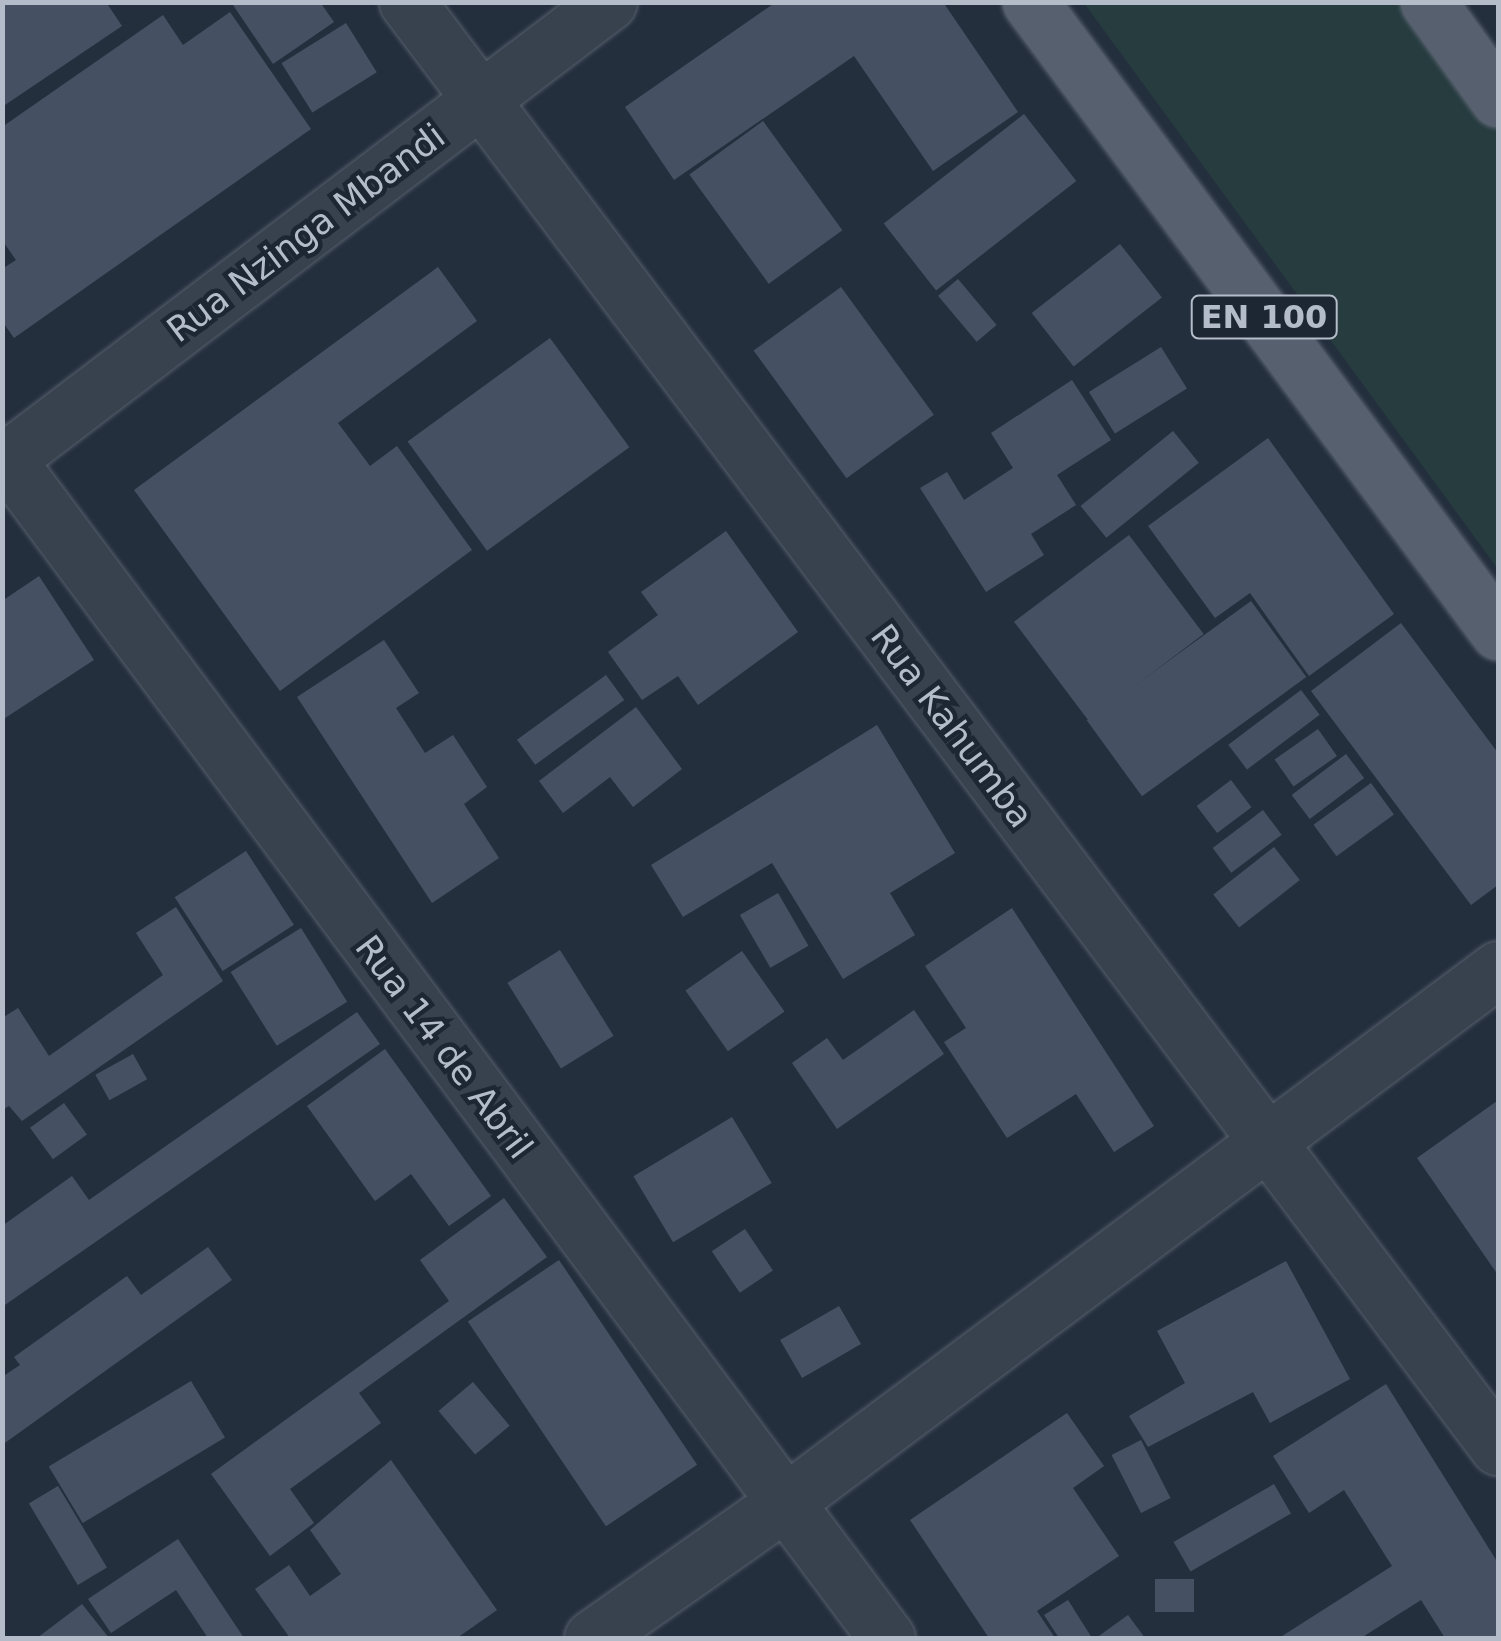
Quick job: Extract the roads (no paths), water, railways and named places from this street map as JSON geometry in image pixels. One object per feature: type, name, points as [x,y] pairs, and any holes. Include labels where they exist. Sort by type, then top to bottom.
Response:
[{"type":"main road","name":"EN 100","points":[[1030,2],[1498,632]]},
{"type":"main road","points":[[1428,2],[1498,99]]},
{"type":"street","name":"Rua Kahumba","points":[[407,2],[1498,1447]]},
{"type":"street","name":"Rua Nzinga Mbandi","points":[[4,459],[608,2]]},
{"type":"street","name":"Rua 14 de Abril","points":[[4,459],[783,1504],[888,1638]]},
{"type":"street","points":[[592,1638],[783,1504],[1498,969]]}]
